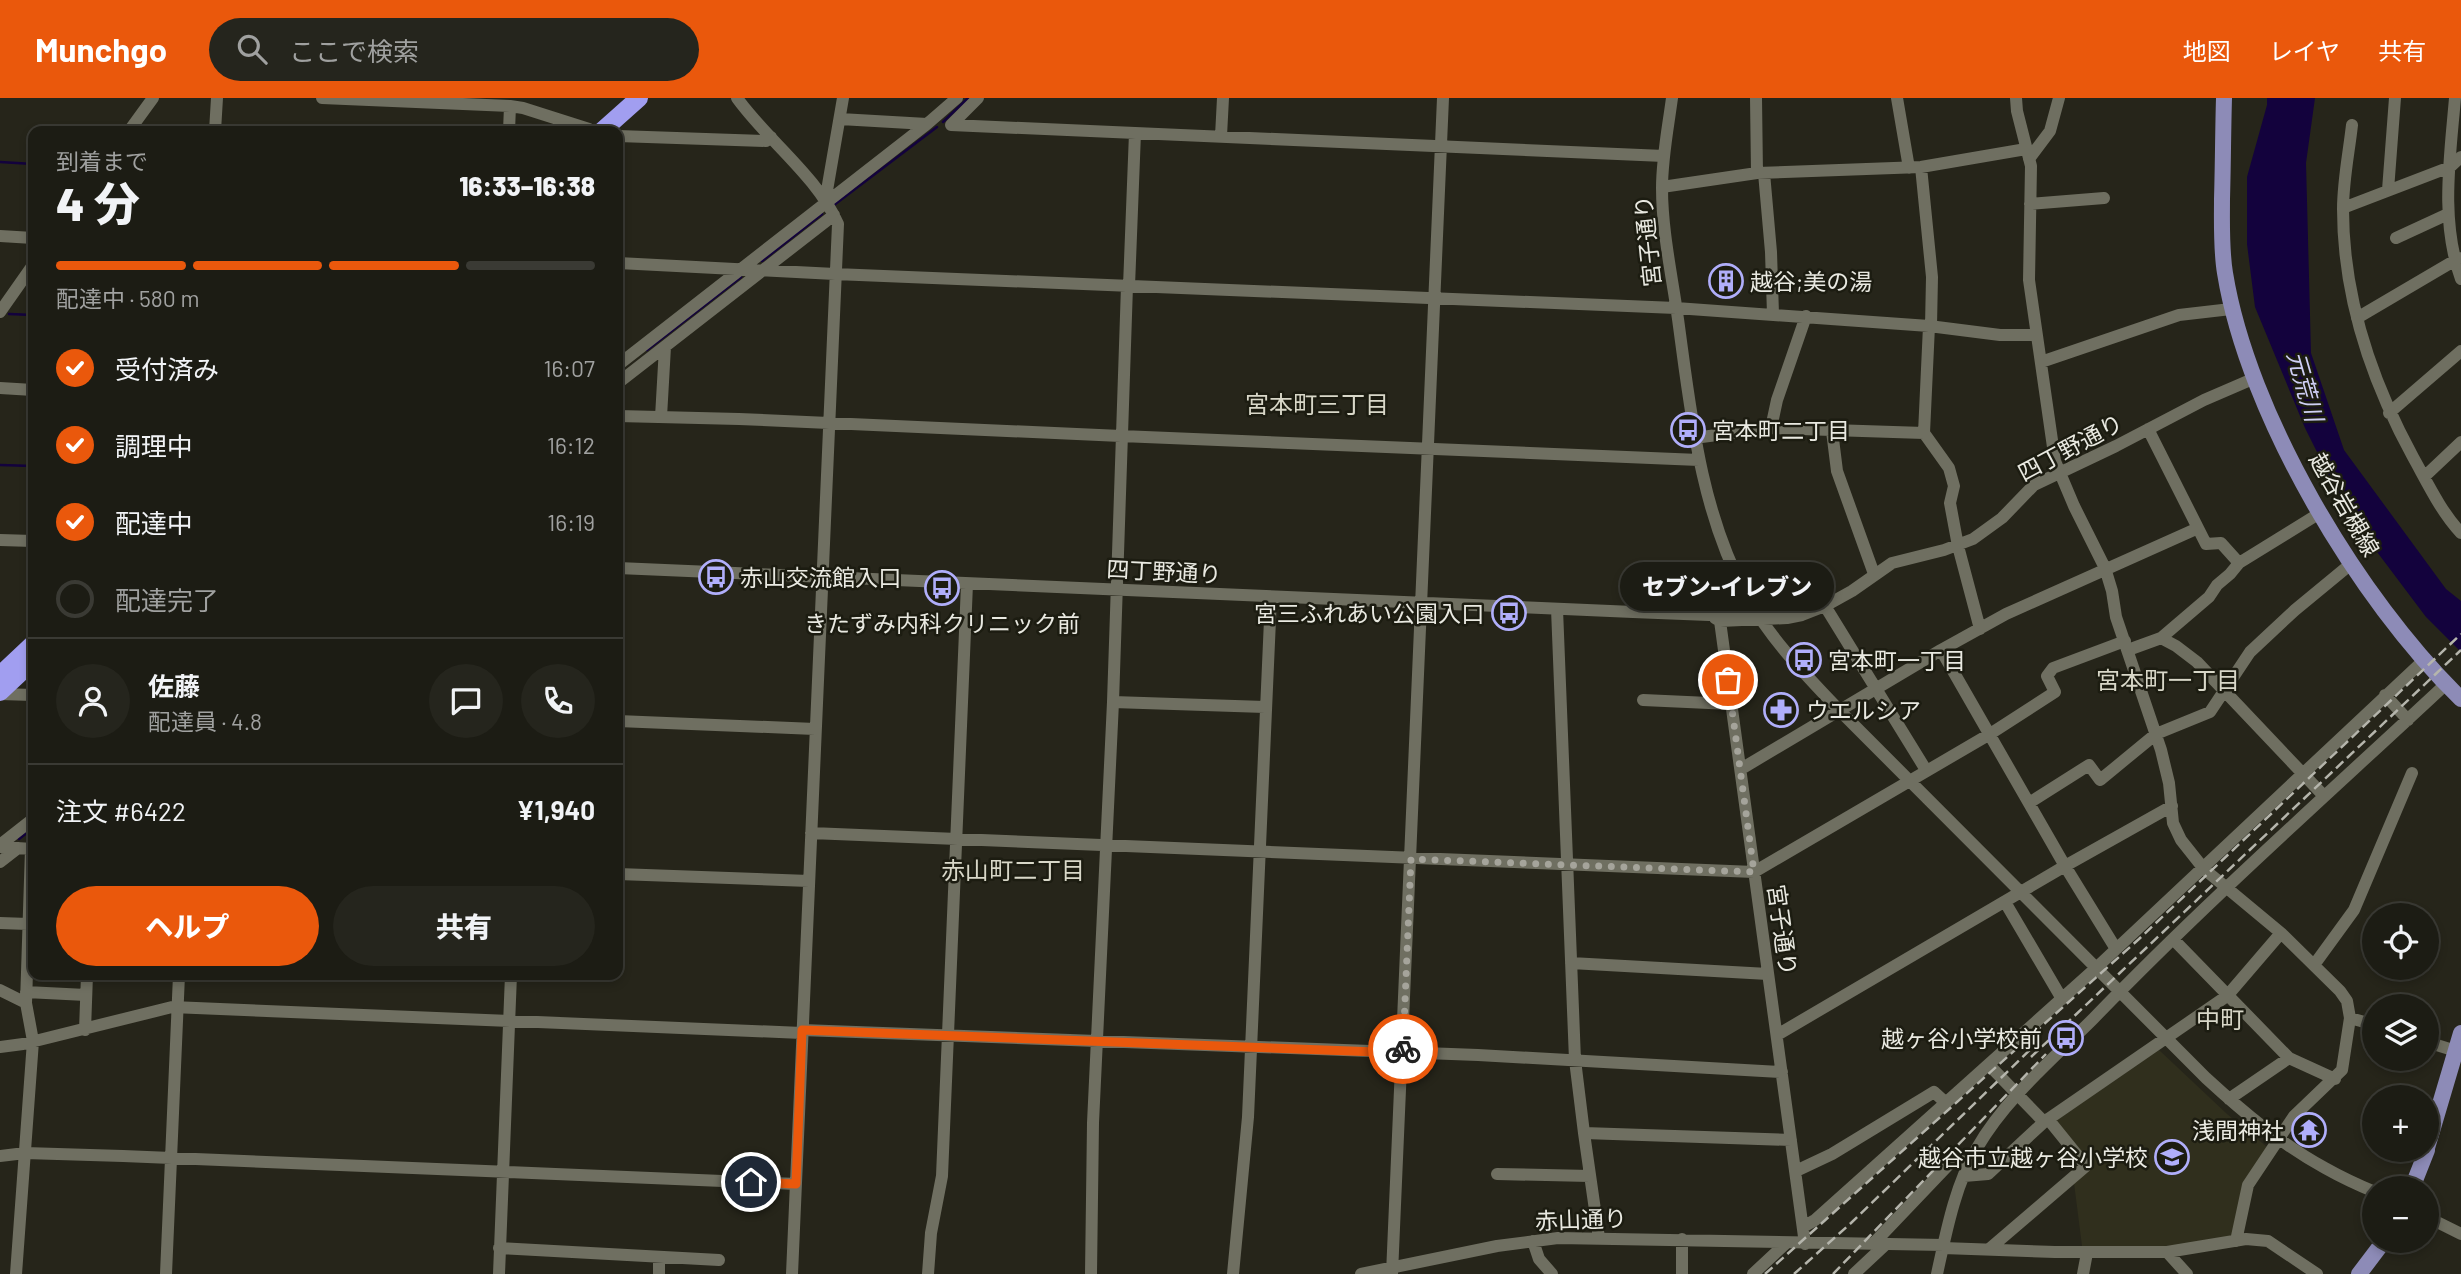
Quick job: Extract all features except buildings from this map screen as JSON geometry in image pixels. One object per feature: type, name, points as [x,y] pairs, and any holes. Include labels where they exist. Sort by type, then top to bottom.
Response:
[{"type":"highway","points":[[605,126],[623,98]]},
{"type":"highway","points":[[608,126],[639,98]]},
{"type":"highway","points":[[0,675],[28,649]]},
{"type":"highway","points":[[0,693],[28,666]]},
{"type":"main road","name":"越谷岩槻線","points":[[2224,98],[2224,270],[2231,309],[2255,378],[2278,431],[2320,513],[2352,564],[2424,660],[2461,699]]},
{"type":"main road","points":[[2439,1108],[2461,1034]]},
{"type":"main road","points":[[2359,1274],[2375,1253]]},
{"type":"street","points":[[133,126],[153,98]]},
{"type":"street","points":[[215,126],[217,98]]},
{"type":"street","points":[[323,98],[510,106],[585,126]]},
{"type":"street","points":[[737,98],[750,116],[795,162],[834,214],[838,224],[792,1274]]},
{"type":"street","points":[[825,202],[843,98]]},
{"type":"street","points":[[623,361],[957,98]]},
{"type":"street","points":[[978,98],[951,125],[1664,156]]},
{"type":"street","points":[[1222,136],[1223,98]]},
{"type":"street","points":[[1393,1271],[1443,98]]},
{"type":"street","name":"宮子通り","points":[[1672,98],[1662,187],[1694,438],[1721,540],[1736,576],[1759,618],[1797,665],[1839,710],[2229,1099],[2278,1138],[2326,1169],[2362,1186]]},
{"type":"street","points":[[1756,98],[1761,173],[1771,252],[1773,314]]},
{"type":"street","points":[[1897,98],[1915,168],[1932,277],[1924,433],[1949,468],[1954,486],[1950,503],[1979,629]]},
{"type":"street","points":[[2016,98],[2031,166],[2029,280],[2054,461],[2105,568],[2116,617],[2156,734],[2169,783],[2173,823],[2181,840],[2204,869],[2281,933],[2340,990],[2347,1001],[2350,1018],[2342,1070],[2294,1116],[2248,1185],[2236,1241]]},
{"type":"street","points":[[1662,187],[1761,173],[1915,168],[2027,154],[2050,131],[2059,98]]},
{"type":"street","points":[[2389,190],[2395,98]]},
{"type":"street","points":[[2455,98],[2448,214],[2461,279]]},
{"type":"street","points":[[509,126],[510,106]]},
{"type":"street","points":[[840,120],[927,124]]},
{"type":"street","points":[[2352,125],[2343,208],[2349,289],[2375,380],[2389,413],[2424,477],[2460,530]]},
{"type":"street","points":[[623,132],[766,141],[771,137]]},
{"type":"street","points":[[1091,1274],[1093,1123],[1107,844],[1135,133]]},
{"type":"street","points":[[2343,208],[2450,167],[2461,157]]},
{"type":"street","points":[[2030,204],[2104,198]]},
{"type":"street","points":[[623,379],[834,214]]},
{"type":"street","points":[[2396,238],[2448,214]]},
{"type":"street","points":[[0,236],[28,237]]},
{"type":"street","points":[[2357,318],[2458,259]]},
{"type":"street","points":[[623,263],[1676,308],[1930,326],[2000,335],[2036,335]]},
{"type":"street","points":[[0,312],[28,272]]},
{"type":"street","points":[[2041,362],[2179,315],[2231,309]]},
{"type":"street","points":[[1771,429],[1777,400],[1806,316]]},
{"type":"street","points":[[662,417],[664,347]]},
{"type":"street","points":[[2389,413],[2461,351]]},
{"type":"street","name":"四丁野通り","points":[[623,568],[1715,618],[1787,618],[1825,606],[1864,584],[1892,563],[1958,545],[1985,532],[2034,485],[2213,396],[2255,378]]},
{"type":"street","points":[[0,388],[28,390]]},
{"type":"street","points":[[623,416],[1699,460]]},
{"type":"street","points":[[1694,438],[1771,429],[1924,433]]},
{"type":"street","points":[[2148,429],[2206,544],[2221,543],[2238,563]]},
{"type":"street","points":[[1832,431],[1837,471],[1874,574]]},
{"type":"street","points":[[2424,477],[2461,442]]},
{"type":"street","points":[[811,832],[1754,872],[1990,734],[2055,692],[2047,676],[2053,668],[2161,638],[2209,597],[2217,584],[2230,574],[2238,563],[2320,513]]},
{"type":"street","points":[[1741,769],[1979,629],[2105,568],[2196,528]]},
{"type":"street","points":[[0,540],[28,541]]},
{"type":"street","points":[[2029,803],[2089,765],[2100,780],[2156,734],[2210,712],[2250,652],[2295,610],[2352,564]]},
{"type":"street","points":[[928,1274],[931,1233],[942,1176],[967,584]]},
{"type":"street","points":[[1233,1274],[1248,1117],[1271,597]]},
{"type":"street","points":[[1825,606],[1926,770]]},
{"type":"street","points":[[1557,609],[1575,1060],[1599,1238]]},
{"type":"street","name":"宮子通り","points":[[1715,618],[1741,769],[1805,1244]]},
{"type":"street","points":[[2161,638],[2197,662],[2324,796]]},
{"type":"street","points":[[1941,650],[2116,949]]},
{"type":"street","points":[[1803,1227],[1815,1220],[2096,968],[2424,660]]},
{"type":"street","points":[[1937,1274],[1967,1169],[1985,1136],[2018,1096],[2119,992],[2227,887],[2446,684]]},
{"type":"street","points":[[0,693],[28,695]]},
{"type":"street","points":[[2385,695],[2408,720]]},
{"type":"street","points":[[1643,700],[1731,704]]},
{"type":"street","points":[[1113,702],[1265,707]]},
{"type":"street","points":[[623,720],[816,729]]},
{"type":"street","points":[[2314,965],[2354,910],[2412,773]]},
{"type":"street","points":[[1777,1035],[2172,806]]},
{"type":"street","points":[[0,846],[28,824]]},
{"type":"street","points":[[0,846],[27,849]]},
{"type":"street","points":[[0,862],[27,849]]},
{"type":"street","points":[[16,1274],[33,1041],[26,997],[27,849]]},
{"type":"street","points":[[623,874],[809,881]]},
{"type":"street","points":[[2006,902],[2062,999]]},
{"type":"street","points":[[0,923],[28,924]]},
{"type":"street","points":[[1854,1274],[1954,1159],[1967,1169],[1988,1174],[2046,1120],[2227,996],[2281,933]]},
{"type":"street","points":[[2173,939],[2289,1058],[2334,1079]]},
{"type":"street","points":[[1571,963],[1768,974]]},
{"type":"street","points":[[85,1030],[87,980]]},
{"type":"street","points":[[166,1274],[179,980]]},
{"type":"street","points":[[499,1274],[511,980]]},
{"type":"street","points":[[0,990],[26,997],[86,995]]},
{"type":"street","points":[[0,1047],[178,1007],[1403,1052],[1782,1072]]},
{"type":"street","points":[[2350,1018],[2362,1022]]},
{"type":"street","points":[[2439,1046],[2456,1051]]},
{"type":"street","points":[[2229,1099],[2289,1058]]},
{"type":"street","points":[[1988,1250],[2086,1166],[2046,1120],[2018,1096],[1989,1065]]},
{"type":"street","points":[[1796,1171],[1832,1154],[1934,1092],[1946,1103]]},
{"type":"street","points":[[1584,1133],[1791,1140]]},
{"type":"street","points":[[0,1156],[25,1153],[171,1158],[796,1184]]},
{"type":"street","points":[[1497,1174],[1590,1176]]},
{"type":"street","points":[[2439,1223],[2461,1234]]},
{"type":"street","name":"赤山通り","points":[[1361,1274],[1393,1271],[1533,1241],[1599,1238],[1880,1244],[2087,1253],[2167,1252],[2246,1239],[2268,1241],[2317,1274]]},
{"type":"street","points":[[1682,1240],[1682,1274]]},
{"type":"street","points":[[1533,1241],[1539,1259],[1552,1274]]},
{"type":"street","points":[[1753,1274],[1785,1244]]},
{"type":"street","points":[[499,1248],[719,1260]]},
{"type":"street","points":[[2167,1252],[2187,1274]]},
{"type":"street","points":[[2083,1274],[2087,1253]]},
{"type":"street","points":[[659,1257],[659,1274]]},
{"type":"shaded area","name":"越谷市立越ヶ谷小学校","points":[[2159,1050],[2227,1114],[2267,1147],[2232,1237],[2137,1248],[2082,1246],[2074,1183],[2091,1166],[2055,1125],[2057,1120]]},
{"type":"water","name":"元荒川","points":[[2267,98],[2315,98],[2306,163],[2311,353],[2344,450],[2446,589],[2461,601],[2461,652],[2426,617],[2347,512],[2305,428],[2255,307],[2247,244],[2247,177]]},
{"type":"waterway","points":[[943,122],[968,98]]},
{"type":"waterway","points":[[834,205],[937,127]]},
{"type":"waterway","points":[[0,162],[28,164]]},
{"type":"waterway","points":[[762,261],[822,214]]},
{"type":"waterway","points":[[647,350],[741,277]]},
{"type":"waterway","points":[[9,314],[28,315]]},
{"type":"waterway","points":[[0,465],[28,466]]},
{"type":"waterway","points":[[19,839],[28,832]]},
{"type":"railway","points":[[1765,1274],[2139,939],[2461,634]]},
{"type":"railway","points":[[2031,1057],[2461,650]]},
{"type":"railway","points":[[1794,1274],[1851,1223],[2035,1045]]},
{"type":"railway","points":[[1833,1274],[2046,1054]]},
{"type":"way so far","points":[[1403,1049],[1411,859],[1754,872],[1728,680]]},
{"type":"place","name":"越谷;美の湯","points":[[1726,281]]},
{"type":"place","name":"宮本町二丁目","points":[[1688,430]]},
{"type":"place","name":"赤山交流館入口","points":[[716,577]]},
{"type":"place","name":"きたずみ内科クリニック前","points":[[942,588]]},
{"type":"place","name":"宮三ふれあい公園入口","points":[[1509,613]]},
{"type":"place","name":"宮本町一丁目","points":[[1804,660]]},
{"type":"place","name":"セブン-イレブン","points":[[1728,680]]},
{"type":"place","name":"ウエルシア","points":[[1781,710]]},
{"type":"place","name":"越ヶ谷小学校前","points":[[2066,1038]]},
{"type":"place","name":"浅間神社","points":[[2309,1130]]},
{"type":"place","name":"越谷市立越ヶ谷小学校","points":[[2172,1157]]},
{"type":"district","name":"宮本町三丁目","points":[[1317,403]]},
{"type":"district","name":"宮本町一丁目","points":[[2168,679]]},
{"type":"district","name":"赤山町二丁目","points":[[1013,869]]},
{"type":"district","name":"中町","points":[[2220,1018]]},
{"type":"route","points":[[751,1182],[796,1184],[802,1030],[1377,1052],[1403,1052],[1403,1049]]}]
